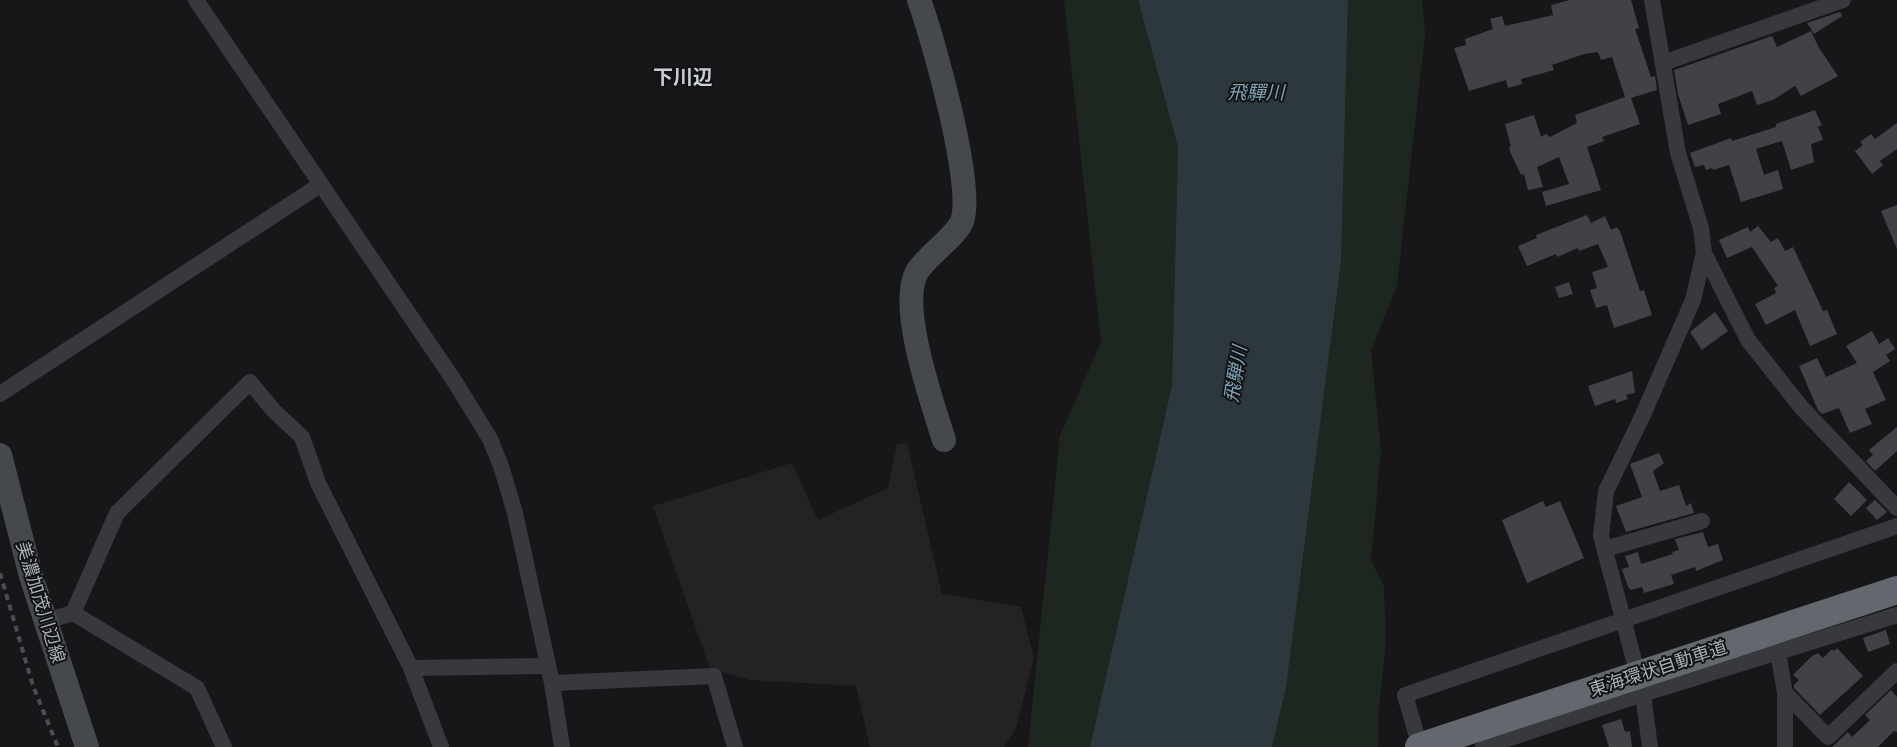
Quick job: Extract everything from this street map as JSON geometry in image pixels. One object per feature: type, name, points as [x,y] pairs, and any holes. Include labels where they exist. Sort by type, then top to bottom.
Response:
[{"type":"highway","name":"東海環状自動車道","points":[[1420,747],[1897,590]]},
{"type":"street","points":[[196,0],[455,382],[490,439],[501,466],[515,513],[552,683],[562,747]]},
{"type":"street","points":[[919,0],[928,26],[960,159],[964,207],[962,222],[918,271],[912,286],[911,313],[932,402],[944,440]]},
{"type":"street","points":[[1652,0],[1678,153],[1701,228],[1704,253],[1748,340],[1801,407],[1897,508]]},
{"type":"street","points":[[1663,63],[1843,0]]},
{"type":"street","points":[[0,394],[320,185]]},
{"type":"street","points":[[1650,747],[1643,694],[1601,536],[1606,491],[1642,417],[1693,300],[1704,253]]},
{"type":"street","points":[[73,613],[117,513],[250,382],[274,411],[302,437],[318,482],[411,668],[441,747]]},
{"type":"street","name":"美濃加茂川辺線","points":[[0,455],[31,576],[87,747]]},
{"type":"street","points":[[1605,549],[1702,521]]},
{"type":"street","points":[[1420,747],[1405,694],[1897,526]]},
{"type":"street","points":[[46,621],[73,613],[197,688],[224,747]]},
{"type":"street","points":[[1483,747],[1643,694],[1897,615]]},
{"type":"street","points":[[1778,652],[1785,693],[1785,747]]},
{"type":"street","points":[[411,668],[548,666]]},
{"type":"street","points":[[1785,693],[1828,737],[1897,671]]},
{"type":"street","points":[[552,683],[714,676],[735,747]]},
{"type":"shaded area","points":[[1064,0],[1138,0],[1178,147],[1172,385],[1090,747],[1028,747],[1060,436],[1101,342]]},
{"type":"shaded area","points":[[1348,0],[1422,0],[1425,34],[1397,285],[1371,350],[1381,450],[1371,560],[1384,586],[1386,642],[1379,706],[1378,747],[1272,747],[1286,688],[1341,262]]},
{"type":"shaded area","points":[[907,443],[942,594],[1021,607],[1034,658],[1016,728],[1004,747],[870,747],[856,686],[750,680],[710,669],[653,506],[792,463],[818,520],[888,488],[897,444]]},
{"type":"water","name":"飛驒川","points":[[1138,0],[1348,0],[1341,262],[1286,688],[1272,747],[1090,747],[1172,385],[1178,147]]},
{"type":"building","points":[[1570,0],[1631,0],[1639,28],[1635,29],[1651,77],[1655,76],[1657,90],[1631,98],[1640,124],[1602,137],[1604,141],[1587,147],[1601,190],[1546,206],[1542,192],[1569,184],[1559,157],[1537,167],[1543,187],[1528,190],[1524,174],[1521,175],[1511,154],[1509,147],[1511,146],[1505,124],[1534,115],[1541,137],[1546,134],[1550,137],[1577,123],[1575,115],[1625,97],[1612,57],[1601,60],[1598,52],[1584,54],[1552,65],[1554,70],[1521,79],[1522,84],[1508,88],[1506,80],[1469,91],[1454,48],[1466,45],[1465,39],[1493,29],[1490,19],[1502,16],[1505,26],[1553,15],[1551,5]]},
{"type":"building","points":[[1840,12],[1842,16],[1814,34],[1807,23]]},
{"type":"building","points":[[1811,31],[1819,48],[1838,76],[1801,96],[1795,86],[1773,100],[1757,105],[1752,91],[1718,104],[1721,114],[1688,125],[1678,94],[1674,70],[1772,36],[1777,47]]},
{"type":"building","points":[[1815,110],[1822,125],[1818,127],[1823,140],[1811,144],[1814,162],[1791,170],[1782,141],[1756,149],[1764,175],[1778,170],[1783,189],[1741,202],[1729,165],[1713,170],[1712,168],[1706,170],[1704,165],[1695,167],[1690,153],[1731,138],[1732,141],[1776,127],[1776,124]]},
{"type":"building","points":[[1897,123],[1897,149],[1880,161],[1883,165],[1872,174],[1855,151],[1863,145],[1860,142],[1871,134],[1875,139]]},
{"type":"building","points":[[1897,205],[1897,249],[1881,211]]},
{"type":"building","points":[[1587,215],[1591,223],[1605,216],[1611,230],[1617,227],[1620,231],[1640,291],[1644,290],[1652,315],[1614,328],[1607,305],[1596,308],[1590,290],[1597,288],[1592,272],[1608,267],[1598,244],[1579,251],[1578,248],[1557,257],[1556,254],[1527,266],[1518,246],[1537,238],[1536,235]]},
{"type":"building","points":[[1758,226],[1771,242],[1778,238],[1785,251],[1793,247],[1823,311],[1827,310],[1837,334],[1810,346],[1795,310],[1766,325],[1755,304],[1776,293],[1774,288],[1778,286],[1752,247],[1727,258],[1719,240],[1748,227],[1750,232]]},
{"type":"building","points":[[1569,282],[1573,294],[1559,298],[1555,287]]},
{"type":"building","points":[[1715,312],[1728,331],[1702,350],[1690,332]]},
{"type":"building","points":[[1872,331],[1879,344],[1888,338],[1895,349],[1886,355],[1890,361],[1873,372],[1886,400],[1865,409],[1872,424],[1850,433],[1839,408],[1822,414],[1818,410],[1799,366],[1817,358],[1826,377],[1857,363],[1846,346]]},
{"type":"building","points":[[1632,371],[1635,393],[1626,395],[1628,399],[1616,403],[1615,399],[1595,406],[1588,386]]},
{"type":"building","points":[[1897,427],[1897,451],[1875,471],[1866,461],[1873,455],[1869,450]]},
{"type":"building","points":[[1659,453],[1664,463],[1653,471],[1660,491],[1679,485],[1686,506],[1691,503],[1694,513],[1626,532],[1616,506],[1642,497],[1630,464]]},
{"type":"building","points":[[1849,482],[1867,500],[1851,516],[1834,499]]},
{"type":"building","points":[[1875,500],[1887,512],[1877,520],[1866,508]]},
{"type":"building","points":[[1543,501],[1546,507],[1560,501],[1584,558],[1527,583],[1502,520]]},
{"type":"building","points":[[1703,532],[1708,547],[1718,544],[1723,560],[1696,571],[1695,567],[1671,575],[1674,584],[1644,593],[1642,587],[1631,590],[1628,587],[1622,569],[1629,567],[1625,556],[1638,552],[1641,564],[1673,554],[1672,552],[1679,550],[1675,539]]},
{"type":"building","points":[[1886,630],[1890,644],[1868,652],[1863,638]]},
{"type":"building","points":[[1837,648],[1863,676],[1820,715],[1794,688],[1794,685],[1799,680],[1793,675],[1812,656],[1818,653],[1823,658],[1832,649],[1834,651]]},
{"type":"building","points":[[1891,690],[1897,697],[1897,732],[1894,731],[1878,747],[1832,747],[1848,732],[1852,737],[1870,720],[1865,715]]},
{"type":"building","points":[[1621,719],[1625,732],[1630,731],[1632,747],[1609,747],[1602,725]]},
{"type":"railway","points":[[0,573],[33,686],[58,747]]},
{"type":"district","name":"下川辺","points":[[683,76]]},
{"type":"water label","name":"飛騨川","points":[[1235,374]]}]
